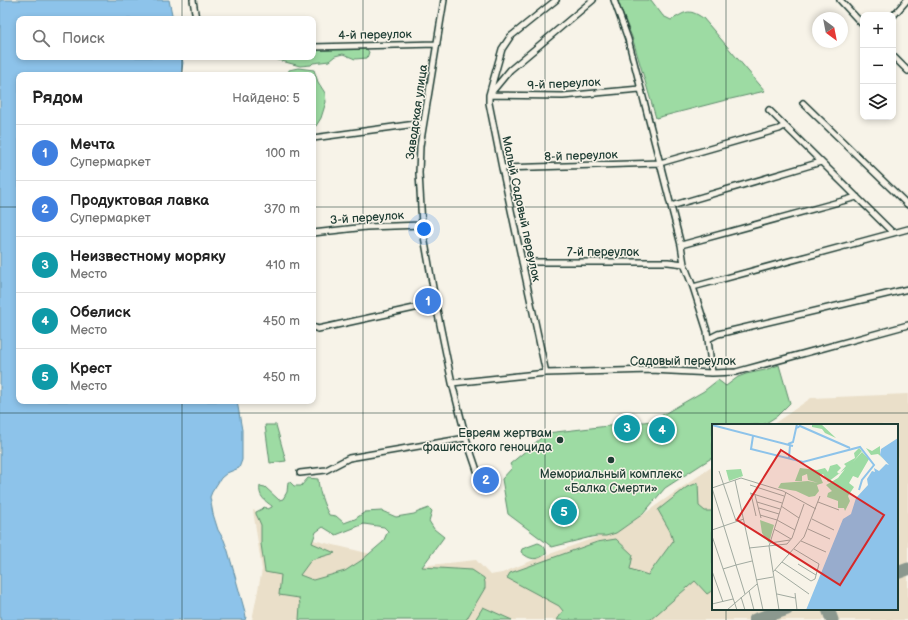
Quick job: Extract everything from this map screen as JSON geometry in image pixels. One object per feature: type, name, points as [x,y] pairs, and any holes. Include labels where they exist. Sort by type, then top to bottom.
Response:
[{"type":"street","points":[[193,0],[196,16]]},
{"type":"street","name":"Заводская улица","points":[[444,0],[420,146],[419,160],[422,225],[452,383],[466,438],[482,485]]},
{"type":"street","name":"Малый Садовый переулок","points":[[546,373],[489,103],[502,49],[510,37],[556,0]]},
{"type":"street","points":[[490,96],[510,70],[593,0]]},
{"type":"street","points":[[614,0],[628,39],[681,245],[684,264],[707,331],[712,373]]},
{"type":"street","points":[[840,0],[860,22]]},
{"type":"street","points":[[896,13],[907,0]]},
{"type":"street","name":"4-й переулок","points":[[316,47],[437,44]]},
{"type":"street","points":[[896,59],[908,71]]},
{"type":"street","name":"9-й переулок","points":[[490,96],[563,96],[640,89]]},
{"type":"street","points":[[803,103],[908,205]]},
{"type":"street","points":[[769,110],[893,233]]},
{"type":"street","points":[[316,138],[423,123]]},
{"type":"street","name":"8-й переулок","points":[[502,168],[660,163],[779,129],[784,126]]},
{"type":"street","points":[[670,206],[821,162]]},
{"type":"street","points":[[681,245],[857,197]]},
{"type":"street","name":"3-й переулок","points":[[316,233],[366,227],[422,225]]},
{"type":"street","points":[[693,287],[908,229]]},
{"type":"street","name":"7-й переулок","points":[[522,262],[668,262],[684,264]]},
{"type":"street","points":[[708,339],[718,334],[908,289]]},
{"type":"street","points":[[316,328],[436,305]]},
{"type":"street","name":"Садовый переулок","points":[[452,383],[546,373],[651,370],[712,373],[736,372],[908,325]]},
{"type":"street","points":[[300,473],[326,470],[349,458],[466,438]]},
{"type":"shaded area","points":[[908,394],[908,620],[252,620],[262,570],[253,510],[313,540],[421,566],[476,560],[490,575],[502,573],[536,559],[625,527],[712,467],[712,610],[898,610],[898,424],[773,424],[811,398]]},
{"type":"green space","points":[[617,0],[651,0],[663,16],[671,20],[687,12],[694,13],[703,18],[765,91],[656,118],[632,37]]},
{"type":"green space","points":[[366,48],[369,52],[367,58],[355,59],[343,54],[335,56],[329,61],[300,66],[278,60],[316,60],[316,49]]},
{"type":"green space","points":[[298,68],[314,70],[315,72],[289,72],[289,70]]},
{"type":"green space","points":[[316,76],[325,93],[326,102],[321,118],[316,126]]},
{"type":"green space","name":"Мемориальный комплекс «Балка Смерти»","points":[[779,365],[790,403],[777,416],[765,424],[712,424],[712,458],[665,488],[643,514],[616,533],[606,536],[591,537],[552,547],[508,514],[502,479],[512,468],[510,464],[547,433],[652,421],[704,391],[718,380],[726,386],[738,377]]},
{"type":"green space","points":[[265,425],[276,425],[286,461],[270,463]]},
{"type":"green space","points":[[308,478],[318,479],[319,488],[329,515],[336,516],[344,523],[355,519],[365,512],[382,511],[396,517],[414,514],[429,508],[432,511],[429,521],[434,529],[444,537],[422,567],[472,570],[484,578],[485,588],[466,620],[299,620],[299,598],[279,595],[281,575],[265,572],[261,544],[261,525],[256,512],[264,507],[268,509],[272,507],[261,495],[260,486],[265,487],[279,500],[283,499],[287,492],[288,482],[294,486],[301,486]],"holes":[[[364,524],[384,527],[388,531],[383,542],[362,560],[345,571],[313,580],[300,575],[311,560],[335,553],[312,543],[316,532],[323,527],[336,535]]]},
{"type":"green space","points":[[698,483],[699,506],[705,511],[712,511],[712,591],[707,594],[695,581],[650,620],[557,620],[563,611],[559,606],[507,578],[510,573],[597,542],[616,539],[633,555],[630,569],[648,575],[673,541],[670,531],[658,510],[687,487]]},
{"type":"green space","points":[[538,543],[546,550],[546,554],[539,558],[533,559],[527,557],[521,552],[522,549]]},
{"type":"green space","points":[[483,607],[512,620],[475,620]]},
{"type":"water","points":[[0,0],[169,0],[172,16],[16,16],[16,60],[182,60],[183,63],[182,72],[16,72],[16,404],[238,404],[242,430],[242,460],[239,468],[227,473],[221,478],[210,497],[213,514],[218,530],[228,551],[246,617],[245,620],[0,620]]},
{"type":"taxiway","points":[[898,573],[908,569]]},
{"type":"taxiway","points":[[755,620],[784,610]]},
{"type":"taxiway","points":[[828,610],[832,620]]},
{"type":"place","name":"Мечта","points":[[428,301]]},
{"type":"place","name":"Неизвестному моряку","points":[[627,428]]},
{"type":"place","name":"Обелиск","points":[[662,430]]},
{"type":"place","name":"Евреям жертвам фашистского геноцида","points":[[560,440]]},
{"type":"place","name":"Мемориальный комплекс «Балка Смерти»","points":[[611,460]]},
{"type":"place","name":"Продуктовая лавка","points":[[486,480]]},
{"type":"place","name":"Крест","points":[[564,512]]}]
